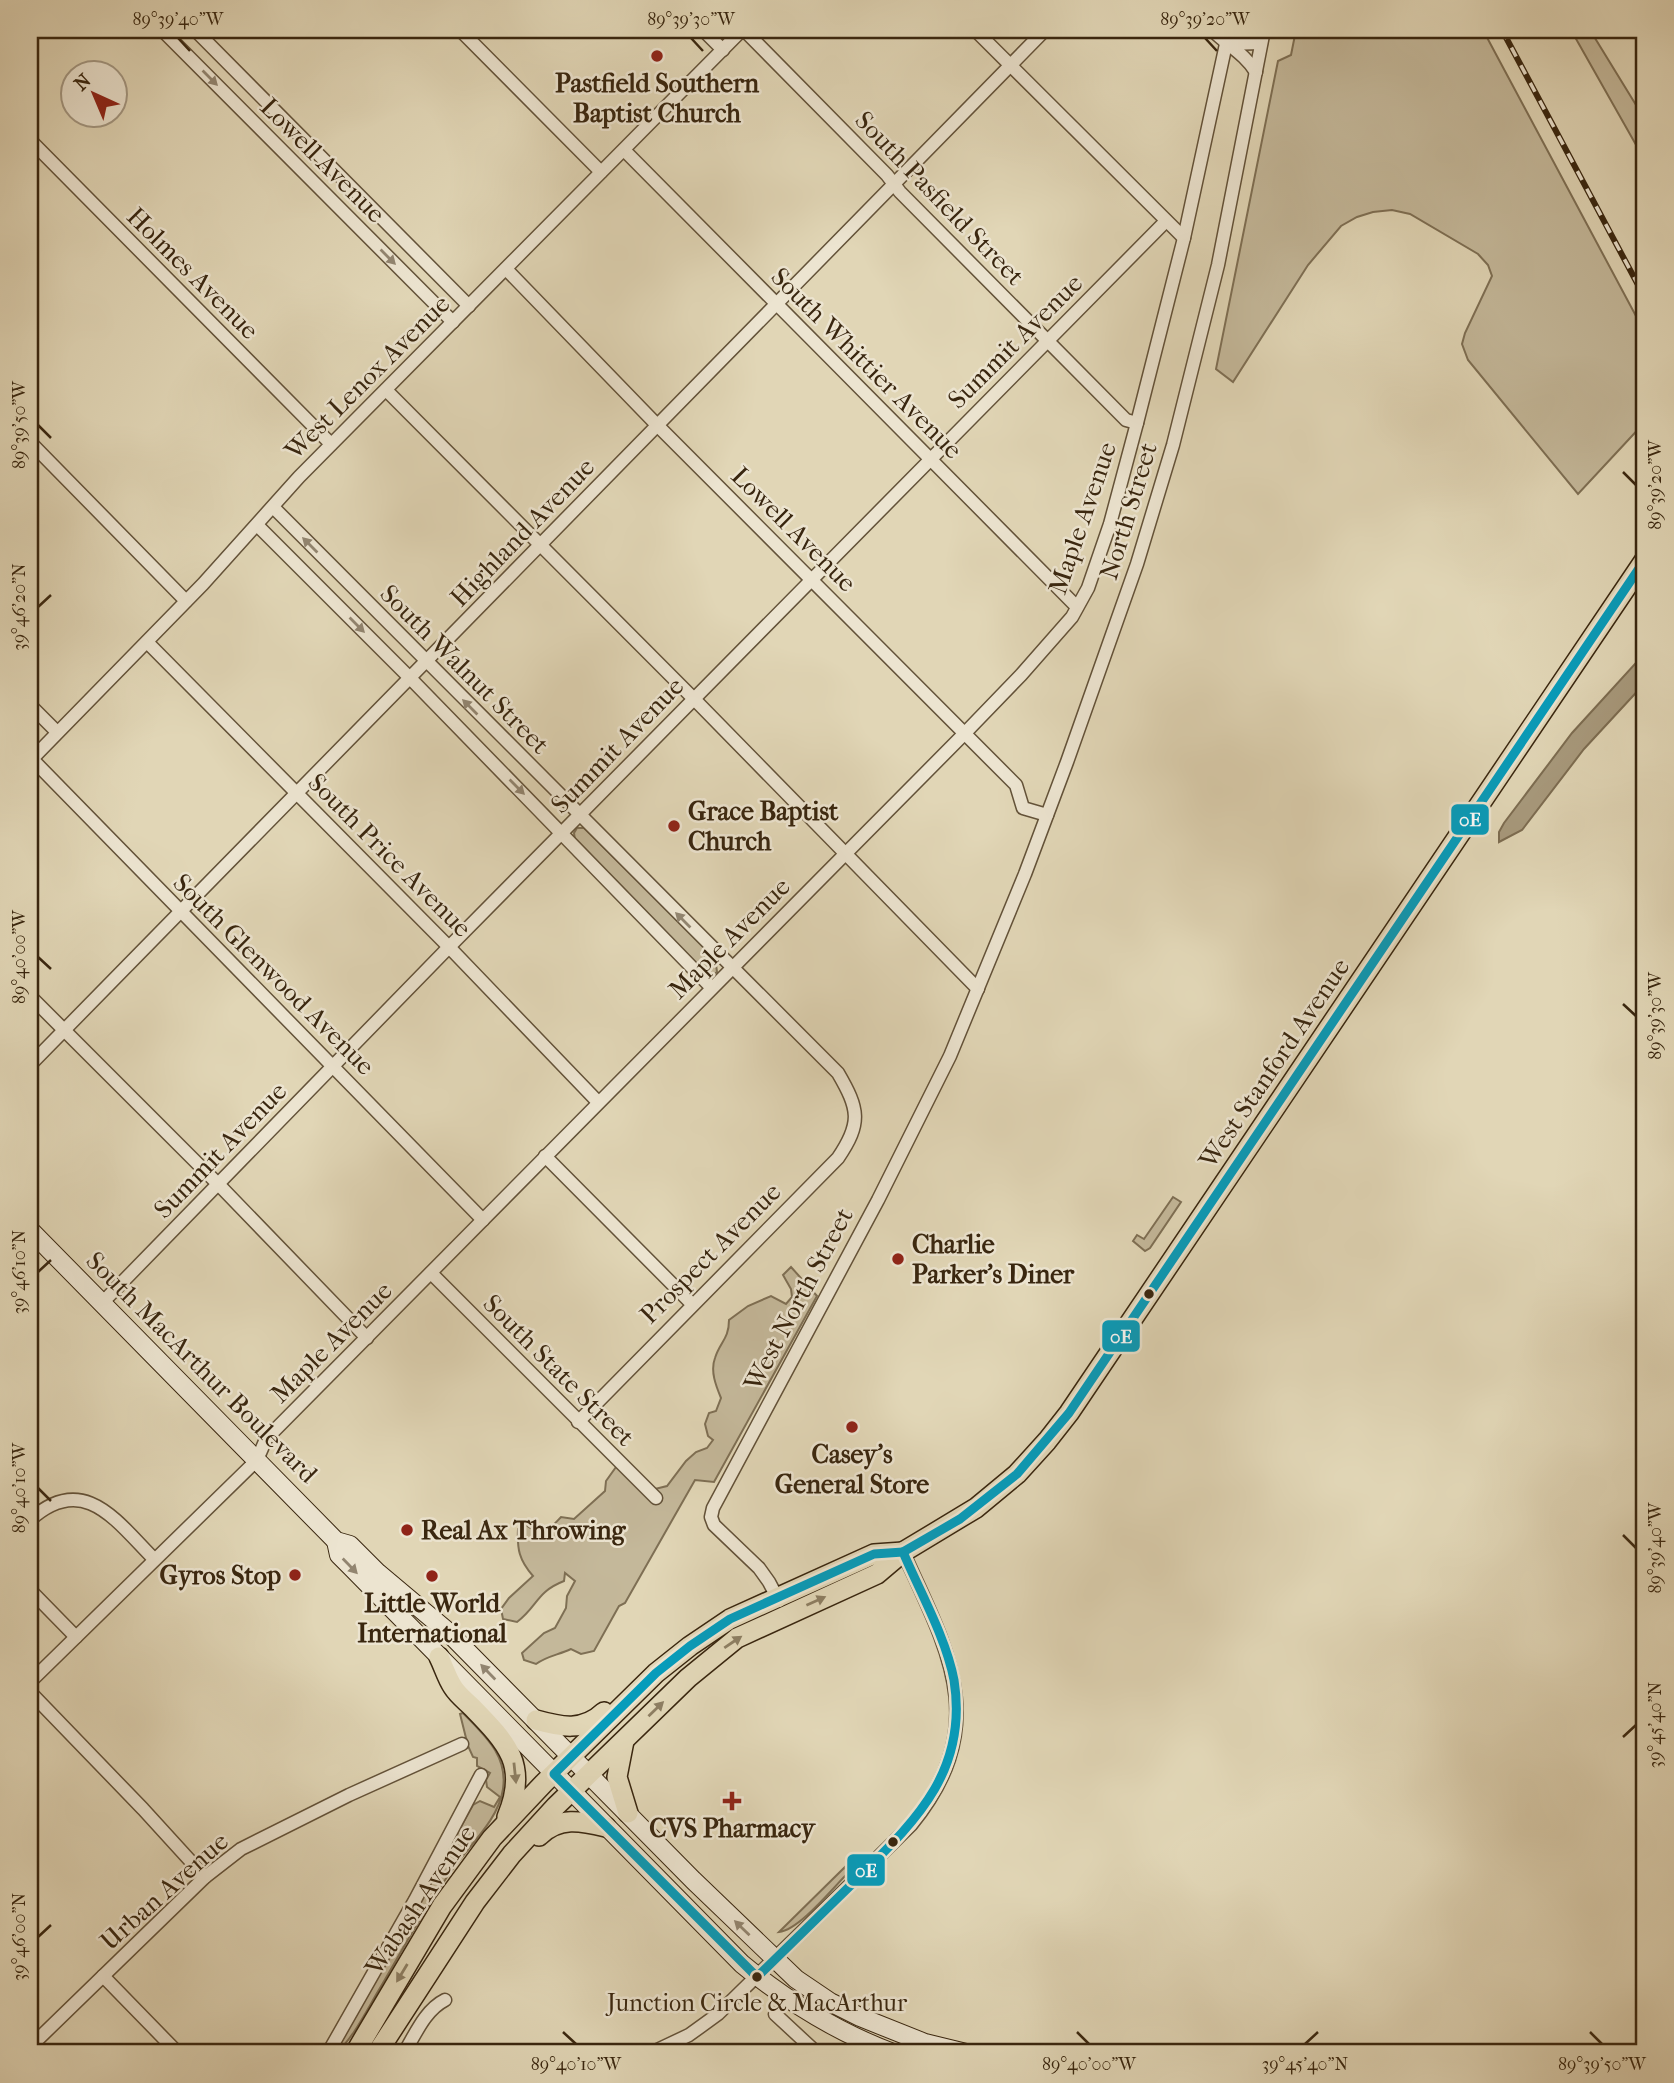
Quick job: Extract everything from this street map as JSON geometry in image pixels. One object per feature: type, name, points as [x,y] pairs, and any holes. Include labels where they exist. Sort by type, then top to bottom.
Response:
[{"type":"main road","name":"West Stanford Avenue","points":[[589,1774],[713,1656],[737,1638],[781,1606],[874,1554],[903,1552],[960,1519],[1017,1474],[1058,1428],[1644,561]]},
{"type":"main road","name":"South MacArthur Boulevard","points":[[30,1230],[336,1541],[349,1545],[447,1631],[775,1960],[808,1988],[860,2017],[925,2043],[966,2053]]},
{"type":"main road","name":"South MacArthur Boulevard","points":[[336,1541],[339,1555],[757,1977],[823,2021],[893,2053]]},
{"type":"main road","name":"West Stanford Avenue","points":[[572,1756],[656,1673],[690,1646],[719,1626],[781,1606]]},
{"type":"main road","points":[[439,1657],[453,1689],[498,1733],[513,1757],[516,1791],[507,1817],[495,1835]]},
{"type":"main road","points":[[536,1720],[566,1727],[590,1723],[640,1677],[656,1673]]},
{"type":"main road","points":[[624,1740],[617,1777],[628,1813]]},
{"type":"main road","name":"Wabash Avenue","points":[[355,2053],[442,1906],[495,1835],[572,1756]]},
{"type":"main road","name":"Wabash Avenue","points":[[377,2053],[460,1925],[512,1854],[589,1774]]},
{"type":"main road","points":[[460,1925],[478,1914],[512,1868],[548,1827],[575,1821],[606,1827]]},
{"type":"street","name":"Lowell Avenue","points":[[162,30],[453,322]]},
{"type":"street","name":"Lowell Avenue","points":[[195,30],[469,306]]},
{"type":"street","points":[[460,30],[601,173]]},
{"type":"street","points":[[703,30],[723,50]]},
{"type":"street","name":"West Lenox Avenue","points":[[31,760],[257,525],[327,441],[386,390],[743,30]]},
{"type":"street","name":"South Pasfield Street","points":[[743,30],[1126,420],[1137,423]]},
{"type":"street","points":[[975,30],[1184,239]]},
{"type":"street","name":"Highland Avenue","points":[[30,1065],[1045,30]]},
{"type":"street","points":[[1212,30],[1226,44],[1242,54],[1256,72]]},
{"type":"street","name":"North Street","points":[[978,989],[1111,643],[1160,490],[1218,265],[1264,30]]},
{"type":"street","points":[[1226,44],[1261,43]]},
{"type":"street","name":"Maple Avenue","points":[[30,1682],[257,1460],[267,1439],[711,987],[847,853],[1053,640],[1088,588],[1110,524],[1184,239],[1226,44]]},
{"type":"street","points":[[230,99],[247,82]]},
{"type":"street","name":"Holmes Avenue","points":[[30,140],[327,441]]},
{"type":"street","name":"South Whittier Avenue","points":[[624,150],[1077,607]]},
{"type":"street","name":"Summit Avenue","points":[[102,1303],[449,947],[1166,221]]},
{"type":"street","name":"Lowell Avenue","points":[[506,269],[658,426],[1016,785],[1023,808],[1047,815]]},
{"type":"street","points":[[386,390],[847,853],[978,989]]},
{"type":"street","points":[[30,442],[186,601]]},
{"type":"street","name":"South Walnut Street","points":[[273,507],[838,1073],[855,1108]]},
{"type":"street","name":"South Walnut Street","points":[[257,525],[711,987]]},
{"type":"street","name":"South Price Avenue","points":[[147,642],[449,947],[598,1102]]},
{"type":"street","points":[[30,705],[57,732]]},
{"type":"street","name":"South Glenwood Avenue","points":[[31,760],[483,1220]]},
{"type":"street","name":"West North Street","points":[[781,1606],[759,1568],[714,1525],[711,1517],[713,1508],[906,1144],[950,1056],[978,989]]},
{"type":"street","points":[[30,996],[367,1338]]},
{"type":"street","name":"Prospect Avenue","points":[[578,1422],[838,1158],[855,1129],[855,1108]]},
{"type":"street","points":[[545,1156],[692,1304]]},
{"type":"street","name":"South State Street","points":[[431,1273],[656,1499]]},
{"type":"street","points":[[30,1520],[45,1509],[66,1501],[92,1502],[110,1514],[154,1559]]},
{"type":"street","points":[[651,2053],[689,2035],[710,2021],[775,1960],[911,1825],[928,1804],[943,1777],[957,1723],[951,1666],[903,1552]]},
{"type":"street","points":[[30,1590],[76,1637]]},
{"type":"street","points":[[30,1692],[205,1877]]},
{"type":"street","name":"Urban Avenue","points":[[30,2047],[205,1877],[241,1849],[349,1795],[462,1744]]},
{"type":"street","points":[[328,2053],[415,1900],[481,1774]]},
{"type":"street","points":[[103,1976],[178,2053]]},
{"type":"street","points":[[404,2053],[422,2023],[437,2004],[445,2000]]},
{"type":"street","points":[[775,2014],[817,2053]]},
{"type":"shaded area","points":[[1296,30],[1483,30],[1644,331],[1644,423],[1578,494],[1468,360],[1462,344],[1492,276],[1488,265],[1478,254],[1410,214],[1392,210],[1373,212],[1341,226],[1308,265],[1233,382],[1216,369],[1278,61],[1291,55]]},
{"type":"shaded area","points":[[1571,30],[1590,30],[1644,118],[1644,159]]},
{"type":"shaded area","points":[[1644,654],[1644,684],[1584,749],[1522,830],[1499,842],[1499,832],[1504,823],[1572,733]]},
{"type":"shaded area","points":[[577,828],[584,828],[715,957],[717,972],[705,973],[575,840],[574,833]]},
{"type":"shaded area","points":[[1173,1197],[1181,1202],[1150,1248],[1145,1251],[1133,1241],[1137,1235],[1144,1239]]},
{"type":"shaded area","points":[[791,1267],[817,1296],[714,1482],[695,1480],[625,1603],[619,1606],[594,1651],[581,1654],[571,1649],[536,1664],[524,1660],[522,1653],[544,1633],[555,1628],[566,1608],[567,1596],[575,1581],[565,1573],[564,1581],[542,1595],[517,1622],[503,1619],[501,1609],[533,1576],[520,1554],[518,1529],[524,1524],[543,1536],[561,1517],[574,1519],[605,1491],[606,1481],[616,1467],[655,1489],[667,1486],[686,1461],[696,1452],[707,1448],[713,1440],[708,1436],[705,1424],[709,1413],[716,1411],[721,1398],[713,1368],[728,1332],[729,1320],[748,1306],[771,1296],[786,1304],[792,1297],[791,1289],[783,1275]]},
{"type":"shaded area","points":[[463,1713],[493,1746],[498,1756],[504,1777],[500,1800],[484,1830],[435,1895],[353,2033],[335,2053],[473,1805],[480,1801],[494,1807],[500,1797],[487,1787],[486,1780],[490,1773],[477,1766],[477,1758],[473,1757],[468,1746],[460,1714]]},
{"type":"shaded area","points":[[845,1867],[847,1874],[815,1908],[787,1930],[779,1932]]},
{"type":"railway","points":[[1502,30],[1644,296]]},
{"type":"transit line","name":"0E","points":[[903,1552],[960,1519],[1017,1474],[1069,1413],[1644,561]]},
{"type":"transit line","name":"0E","points":[[903,1552],[939,1632],[954,1680],[956,1713],[953,1743],[944,1770],[915,1818],[757,1977],[554,1774],[656,1673],[730,1619],[874,1554],[903,1552]]},
{"type":"place","name":"Pastfield Southern Baptist Church","points":[[657,56]]},
{"type":"place","name":"Grace Baptist Church","points":[[674,826]]},
{"type":"place","name":"Charlie Parker's Diner","points":[[898,1259]]},
{"type":"place","name":"Casey's General Store","points":[[852,1427]]},
{"type":"place","name":"Real Ax Throwing","points":[[407,1530]]},
{"type":"place","name":"Gyros Stop","points":[[295,1575]]},
{"type":"place","name":"Little World International","points":[[432,1576]]},
{"type":"place","name":"CVS Pharmacy","points":[[732,1801]]},
{"type":"place","name":"Junction Circle & MacArthur","points":[[757,1977]]}]
